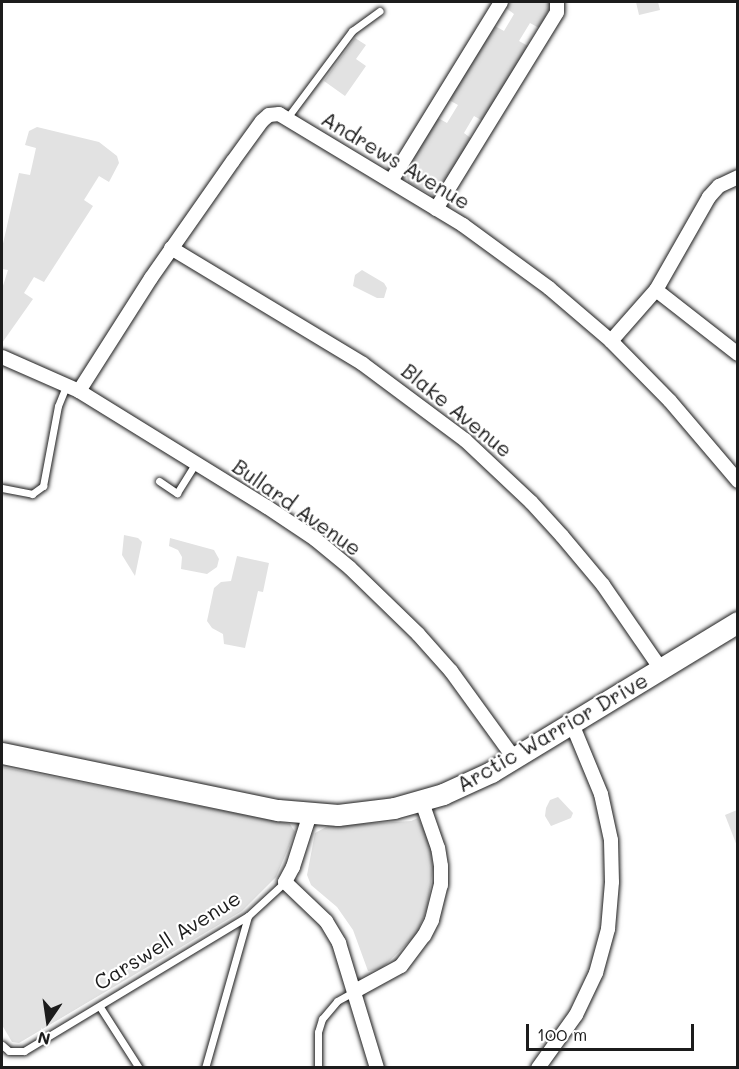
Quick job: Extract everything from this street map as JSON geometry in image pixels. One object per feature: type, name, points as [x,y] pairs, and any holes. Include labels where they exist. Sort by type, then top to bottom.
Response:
[{"type":"main road","name":"Arctic Warrior Drive","points":[[2,753],[278,810],[310,814],[366,813],[422,802],[469,783],[572,724],[738,622]]},
{"type":"street","points":[[391,181],[501,2]]},
{"type":"street","points":[[436,209],[557,12],[557,2]]},
{"type":"street","name":"Andrews Avenue","points":[[73,388],[262,121],[269,115],[279,114],[436,209],[521,266],[611,341],[670,401],[738,481]]},
{"type":"street","points":[[611,341],[656,290],[709,197],[719,186],[738,177]]},
{"type":"street","name":"Blake Avenue","points":[[171,248],[363,364],[465,440],[531,502],[562,536],[603,585],[661,669]]},
{"type":"street","points":[[656,290],[738,354]]},
{"type":"street","name":"Bullard Avenue","points":[[2,357],[73,388],[196,463],[315,540],[387,602],[451,671],[514,758]]},
{"type":"street","points":[[538,1068],[576,1016],[596,973],[608,929],[612,882],[610,840],[601,794],[572,724]]},
{"type":"street","points":[[355,991],[401,966],[424,936],[432,920],[441,885],[441,866],[438,848],[422,802]]},
{"type":"street","name":"Carswell Avenue","points":[[285,882],[293,867],[310,814]]},
{"type":"street","points":[[285,882],[326,921],[347,963],[377,1068]]},
{"type":"lane","points":[[287,118],[352,31],[380,11]]},
{"type":"lane","points":[[2,488],[32,494],[43,486],[58,406],[73,388]]},
{"type":"lane","points":[[159,481],[177,493],[196,463]]},
{"type":"lane","name":"Carswell Avenue","points":[[2,1045],[9,1051],[24,1051],[248,916],[285,882]]},
{"type":"lane","points":[[205,1068],[248,916]]},
{"type":"lane","points":[[318,1068],[318,1032],[322,1019],[337,1000],[355,991]]},
{"type":"lane","points":[[100,1007],[139,1068]]},
{"type":"shaded area","points":[[510,2],[550,2],[551,6],[539,28],[530,23],[519,41],[528,46],[483,121],[474,116],[464,133],[472,139],[440,192],[431,195],[408,182],[406,171],[438,118],[447,123],[458,105],[449,100],[495,26],[504,31],[514,14],[506,8]]},
{"type":"shaded area","points":[[636,2],[658,2],[660,10],[639,15]]},
{"type":"shaded area","points":[[355,38],[366,45],[356,59],[366,66],[345,96],[324,81]]},
{"type":"shaded area","points":[[37,127],[99,142],[117,156],[119,163],[109,182],[99,176],[84,200],[93,206],[44,282],[34,277],[24,293],[33,299],[2,343],[2,289],[8,270],[2,269],[2,248],[19,173],[30,175],[36,148],[25,145],[29,131]]},
{"type":"shaded area","points":[[362,270],[384,283],[387,288],[384,298],[377,298],[353,286],[355,275]]},
{"type":"shaded area","points":[[124,535],[138,538],[142,542],[135,576],[122,555]]},
{"type":"shaded area","points":[[170,538],[214,550],[219,559],[217,567],[207,574],[181,569],[182,557],[178,550],[169,546]]},
{"type":"shaded area","points":[[237,556],[269,563],[263,592],[258,591],[245,648],[224,644],[223,634],[212,628],[207,621],[214,588],[221,582],[231,581]]},
{"type":"shaded area","points":[[2,767],[290,824],[295,832],[276,877],[242,911],[19,1043],[12,1042],[2,1025]]},
{"type":"shaded area","points":[[558,797],[573,813],[571,818],[551,826],[545,816],[546,808],[550,800]]},
{"type":"shaded area","points":[[737,810],[737,846],[725,815]]},
{"type":"shaded area","points":[[418,818],[430,841],[433,869],[427,909],[416,935],[381,969],[368,971],[353,930],[337,907],[311,885],[307,875],[315,833],[328,826],[411,821]]}]
